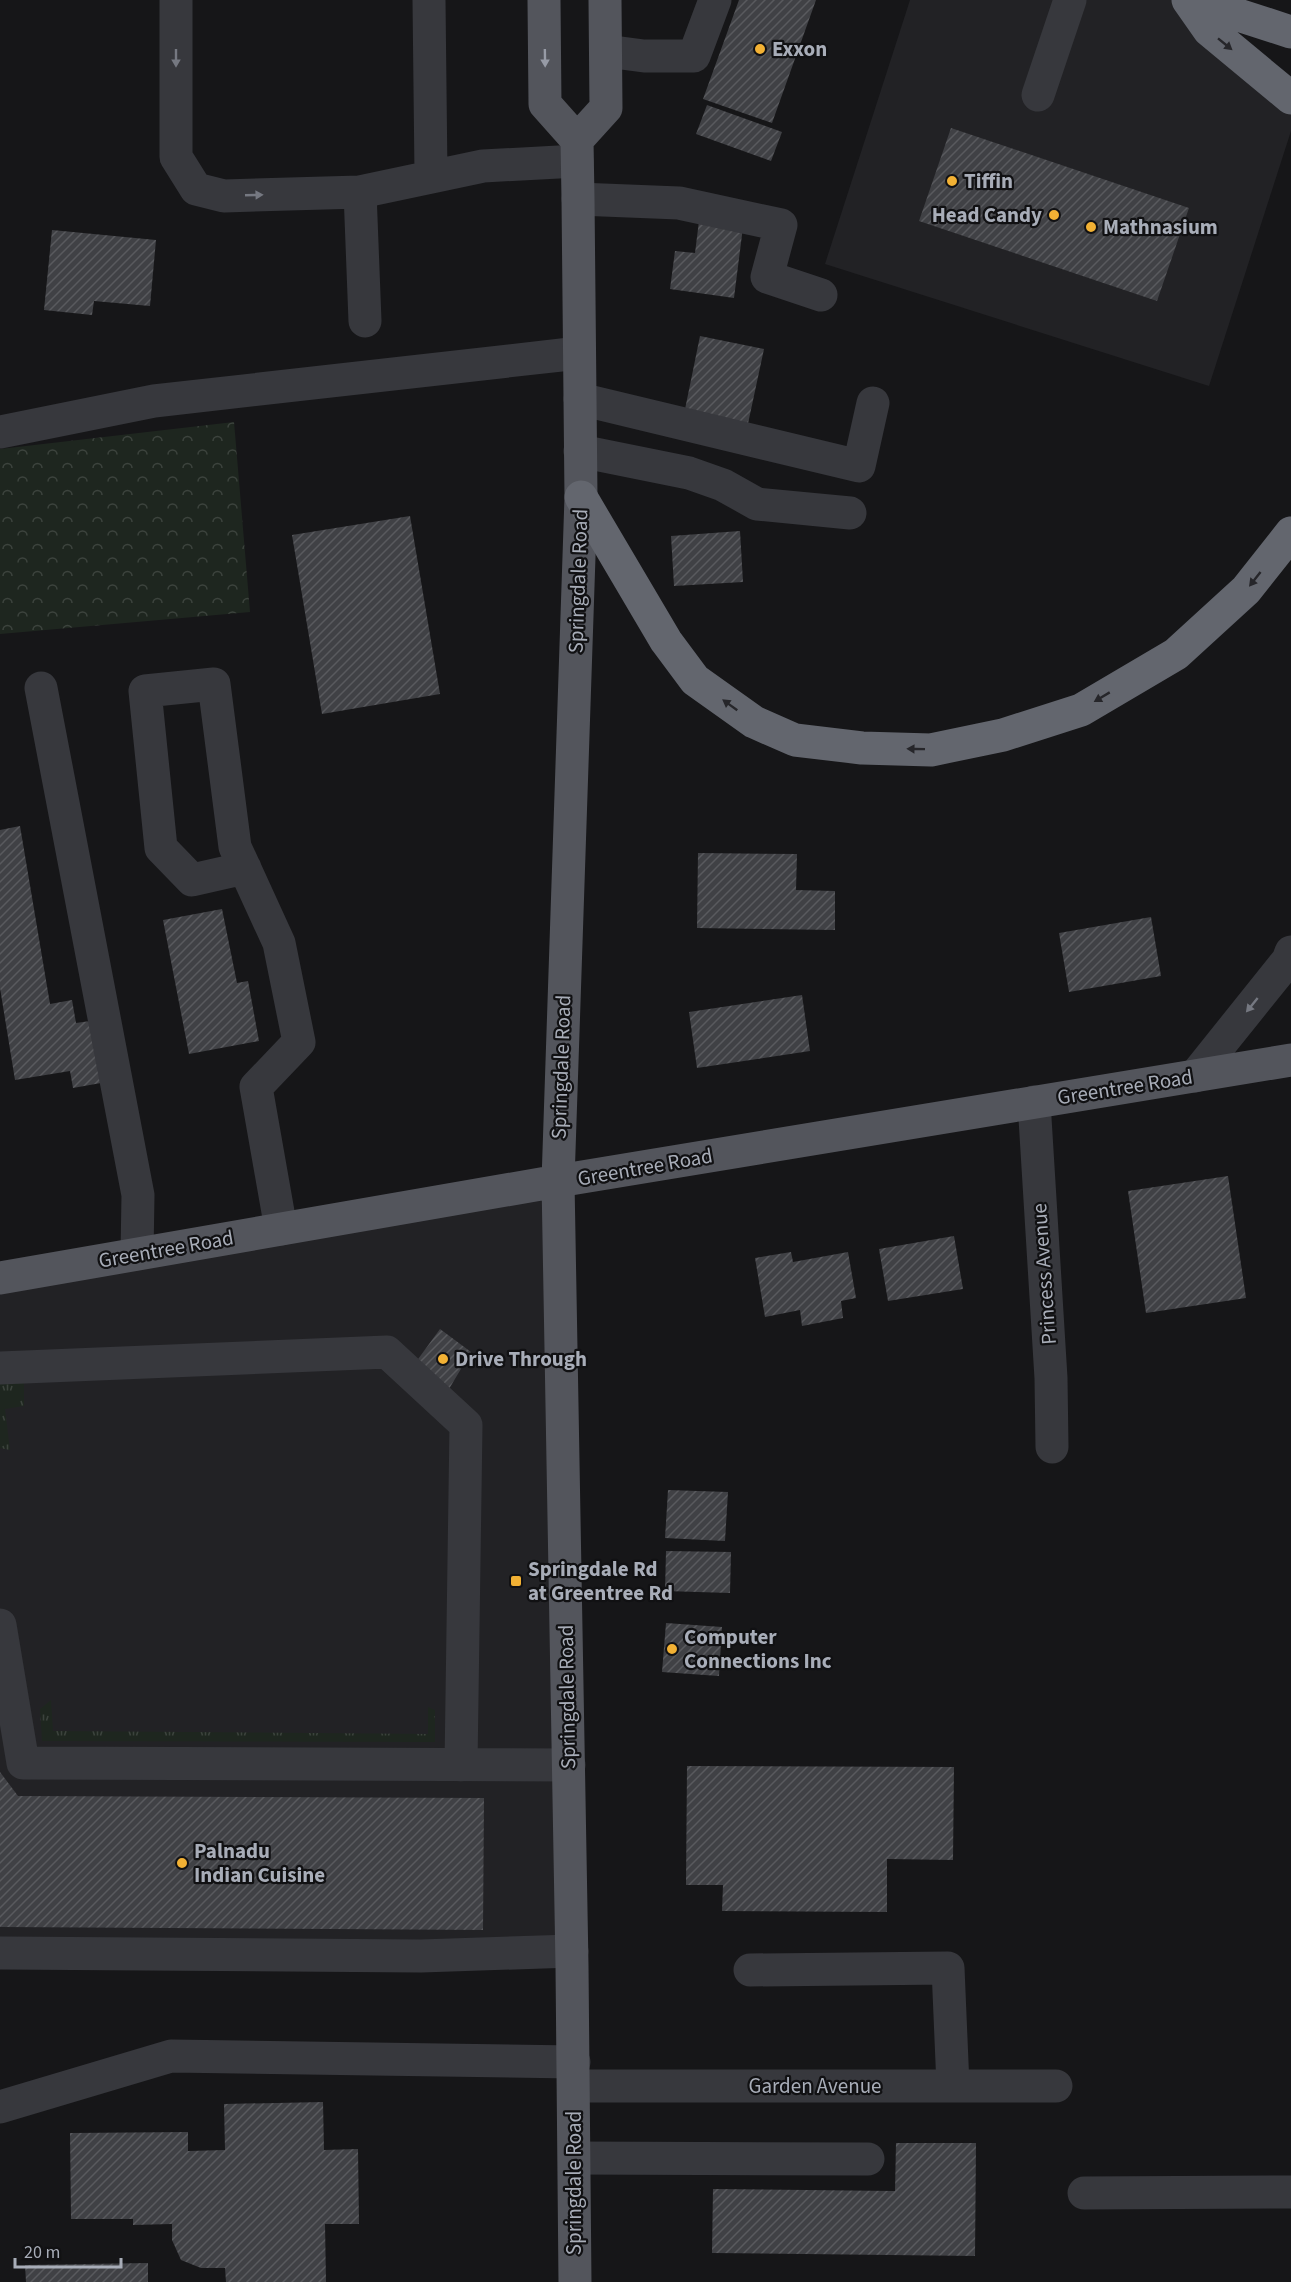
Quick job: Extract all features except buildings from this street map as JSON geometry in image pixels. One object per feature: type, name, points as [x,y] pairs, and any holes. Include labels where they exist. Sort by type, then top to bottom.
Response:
[{"type":"highway","points":[[1188,0],[1209,30],[1291,98]]},
{"type":"highway","points":[[1192,0],[1291,32]]},
{"type":"highway","points":[[581,497],[666,641],[695,680],[753,722],[795,740],[862,748],[931,750],[1003,735],[1081,710],[1176,654],[1246,590],[1291,533]]},
{"type":"main road","points":[[544,0],[545,104],[577,151],[606,108],[605,0]]},
{"type":"main road","name":"Springdale Road","points":[[575,2282],[574,2074],[558,1181],[581,497],[577,151]]},
{"type":"main road","name":"Greentree Road","points":[[0,1278],[558,1181],[1291,1060]]},
{"type":"street","points":[[176,0],[176,157],[195,189],[224,196],[360,192],[431,175],[577,151]]},
{"type":"street","points":[[429,0],[431,175]]},
{"type":"street","points":[[606,51],[644,56],[694,56],[715,0]]},
{"type":"street","points":[[1038,95],[1070,0]]},
{"type":"street","points":[[360,192],[365,321]]},
{"type":"street","points":[[578,199],[679,203],[781,225],[768,277],[821,295]]},
{"type":"street","points":[[0,432],[154,401],[579,353]]},
{"type":"street","points":[[580,399],[859,466],[873,402]]},
{"type":"street","points":[[580,451],[689,473],[723,485],[757,504],[850,513]]},
{"type":"street","points":[[245,868],[192,880],[161,848],[145,691],[214,684],[235,847],[245,868],[279,944],[299,1042],[256,1088],[281,1229]]},
{"type":"street","points":[[41,688],[138,1195],[137,1254]]},
{"type":"street","points":[[1195,1076],[1290,960]]},
{"type":"street","name":"Princess Avenue","points":[[1034,1102],[1051,1378],[1052,1447]]},
{"type":"street","points":[[0,1368],[387,1352],[466,1425],[460,1765]]},
{"type":"street","points":[[0,1625],[23,1763],[569,1766]]},
{"type":"street","points":[[0,1953],[421,1956],[572,1951]]},
{"type":"street","points":[[750,1970],[948,1968],[953,2086]]},
{"type":"street","name":"Garden Avenue","points":[[0,2107],[171,2056],[574,2074],[953,2086],[1056,2086]]},
{"type":"street","points":[[574,2158],[868,2159]]},
{"type":"street","points":[[1084,2193],[1291,2192]]},
{"type":"shaded area","points":[[910,0],[1188,0],[1291,98],[1291,131],[1209,386],[825,264]]},
{"type":"shaded area","points":[[558,1181],[572,1964],[0,1961],[0,1279]]},
{"type":"green space","points":[[234,422],[250,612],[0,634],[0,449]]},
{"type":"green space","points":[[24,1381],[24,1406],[5,1409],[10,1450],[0,1448],[0,1384]]},
{"type":"green space","points":[[51,1700],[53,1731],[428,1734],[428,1707],[435,1710],[435,1742],[42,1741],[40,1709]]},
{"type":"place","name":"Exxon","points":[[760,49]]},
{"type":"place","name":"Tiffin","points":[[952,181]]},
{"type":"place","name":"Head Candy","points":[[1054,215]]},
{"type":"place","name":"Mathnasium","points":[[1091,227]]},
{"type":"place","name":"Drive Through","points":[[443,1359]]},
{"type":"place","name":"Springdale Rd at Greentree Rd","points":[[516,1581]]},
{"type":"place","name":"Computer Connections Inc","points":[[672,1649]]},
{"type":"place","name":"Palnadu Indian Cuisine","points":[[182,1863]]}]
